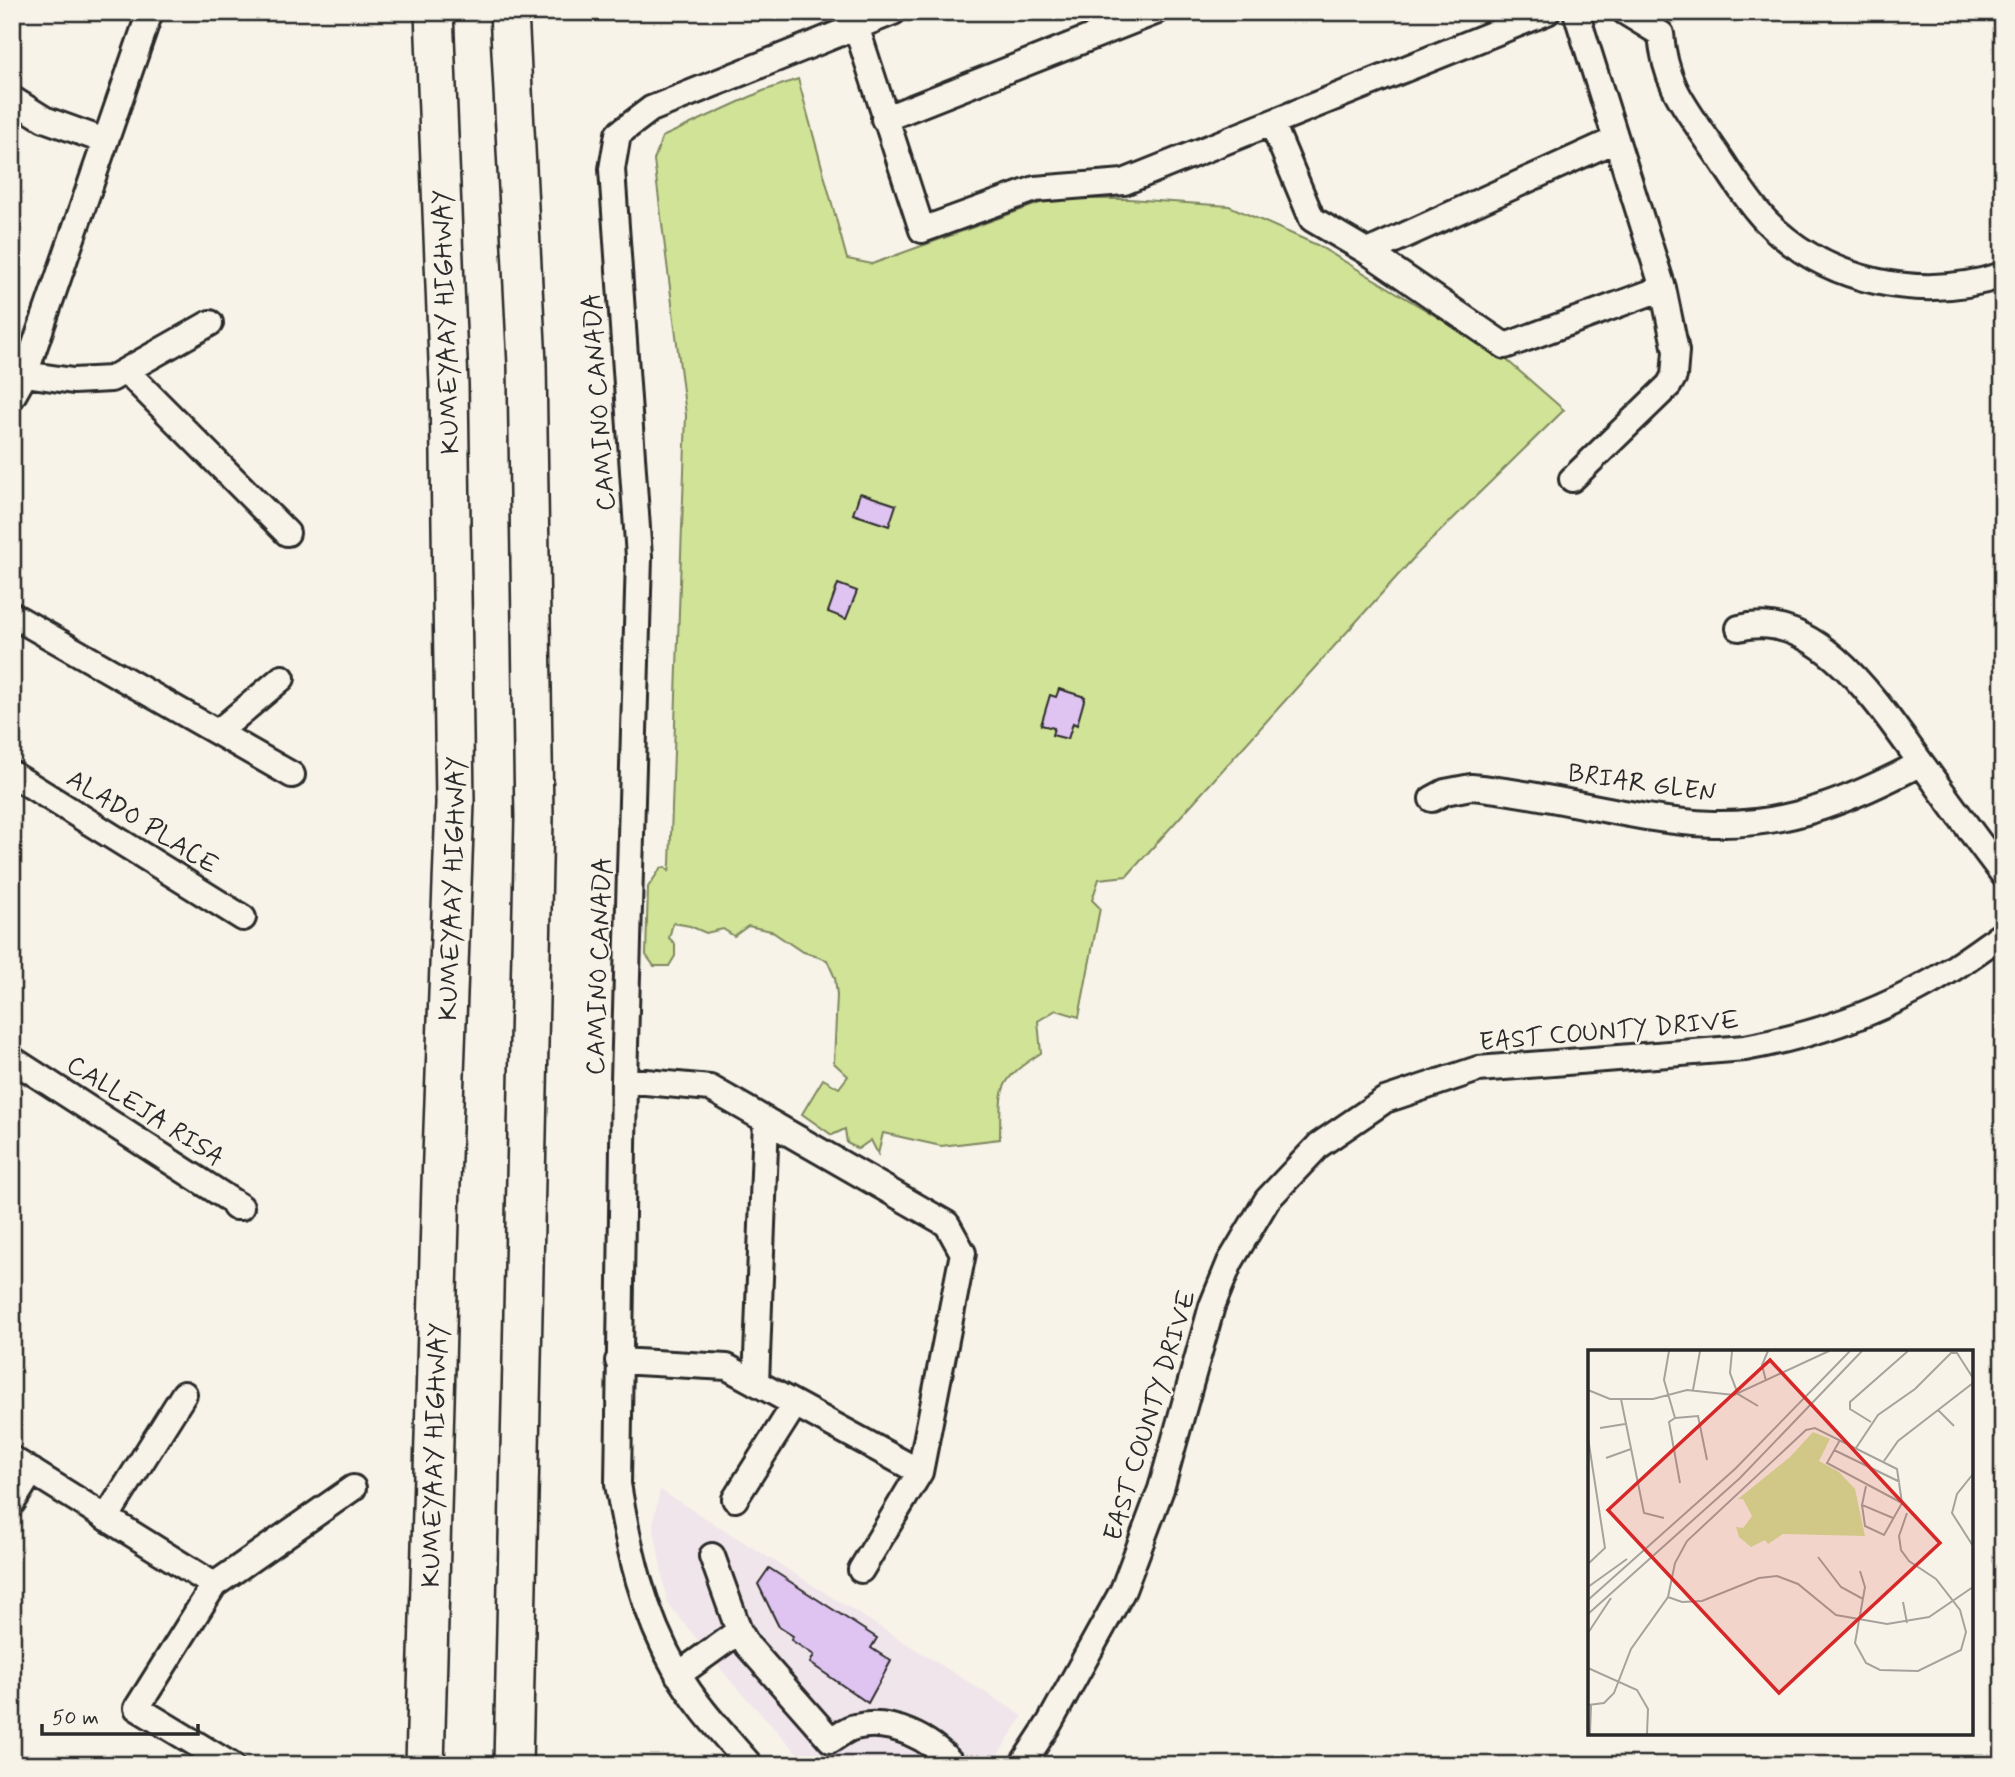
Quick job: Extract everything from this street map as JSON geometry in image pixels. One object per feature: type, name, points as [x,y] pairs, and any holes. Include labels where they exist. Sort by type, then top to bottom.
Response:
[{"type":"highway","name":"KUMEYAAY HIGHWAY","points":[[425,1765],[440,1183],[455,803],[449,385],[434,12]]},
{"type":"highway","points":[[509,12],[527,364],[534,818],[513,1765]]},
{"type":"highway","points":[[413,1765],[426,1717]]},
{"type":"street","points":[[12,397],[19,371],[150,12]]},
{"type":"street","points":[[893,12],[856,26],[922,230],[1035,188],[1124,182],[1547,12]]},
{"type":"street","points":[[884,119],[1155,12]]},
{"type":"street","points":[[1572,479],[1668,385],[1674,376],[1676,351],[1663,288],[1576,12]]},
{"type":"street","points":[[1625,12],[1661,34],[1665,66],[1679,99],[1751,202],[1769,223],[1792,243],[1842,271],[1900,286],[1955,286],[2003,275]]},
{"type":"street","name":"CAMINO CANADA","points":[[750,1765],[715,1725],[678,1675],[647,1612],[628,1547],[618,1485],[624,1080],[639,557],[612,169],[618,134],[651,109],[856,26]]},
{"type":"street","points":[[12,99],[44,119],[105,141]]},
{"type":"street","points":[[1272,123],[1312,219],[1368,252],[1505,346],[1663,288]]},
{"type":"street","points":[[1368,252],[1615,140]]},
{"type":"street","points":[[19,371],[73,381],[111,379],[210,323]]},
{"type":"street","points":[[126,371],[287,533]]},
{"type":"street","points":[[12,615],[292,775]]},
{"type":"street","points":[[1739,628],[1765,624],[1801,636],[1822,650],[1862,685],[2003,874]]},
{"type":"street","points":[[218,732],[282,678]]},
{"type":"street","name":"BRIAR GLEN","points":[[1432,799],[1445,792],[1471,787],[1670,820],[1731,824],[1829,806],[1856,796],[1921,763]]},
{"type":"street","name":"ALADO PLACE","points":[[12,774],[243,918]]},
{"type":"street","name":"EAST COUNTY DRIVE","points":[[1022,1765],[1123,1590],[1161,1489],[1212,1306],[1230,1262],[1267,1200],[1319,1145],[1385,1100],[1478,1069],[1721,1051],[1780,1042],[1825,1030],[1902,998],[1934,981],[2003,934]]},
{"type":"street","name":"CALLEJA RISA","points":[[12,1059],[241,1208],[235,1207]]},
{"type":"street","points":[[624,1080],[710,1088],[947,1224],[963,1253],[920,1472],[861,1570]]},
{"type":"street","points":[[757,1383],[766,1120]]},
{"type":"street","points":[[618,1361],[727,1367],[920,1472]]},
{"type":"street","points":[[106,1518],[184,1394]]},
{"type":"street","points":[[735,1499],[795,1404]]},
{"type":"street","points":[[12,1503],[22,1465],[214,1585]]},
{"type":"street","points":[[231,1765],[137,1708],[214,1585],[353,1488]]},
{"type":"street","points":[[712,1556],[739,1631],[748,1646],[831,1740],[853,1727],[881,1724],[927,1741],[953,1765]]},
{"type":"street","points":[[678,1675],[739,1631]]},
{"type":"shaded area","points":[[660,1490],[1023,1716],[991,1765],[805,1765],[799,1755],[729,1679],[667,1602],[653,1523]]},
{"type":"green space","points":[[798,79],[847,259],[872,264],[1043,202],[1066,199],[1129,199],[1229,206],[1317,245],[1501,355],[1564,410],[1419,552],[1127,876],[1099,879],[1092,900],[1100,908],[1079,1017],[1056,1010],[1038,1021],[1041,1053],[1015,1072],[1004,1088],[1000,1109],[1000,1139],[941,1146],[883,1133],[878,1154],[871,1140],[858,1149],[847,1143],[845,1129],[832,1135],[802,1114],[823,1079],[839,1088],[848,1076],[834,1063],[837,995],[835,978],[827,960],[801,951],[771,931],[748,926],[734,936],[723,929],[706,933],[673,923],[669,938],[675,944],[675,956],[669,966],[654,966],[646,955],[648,887],[661,868],[665,867],[669,871],[670,864],[686,415],[654,160],[662,137],[763,91]]},
{"type":"building","points":[[860,493],[896,505],[889,526],[853,514]]},
{"type":"building","points":[[838,584],[857,591],[846,619],[828,612]]},
{"type":"building","points":[[1059,689],[1085,697],[1077,725],[1073,723],[1068,739],[1052,735],[1054,728],[1041,725],[1050,695],[1056,697]]},
{"type":"building","points":[[769,1568],[877,1638],[871,1648],[891,1661],[868,1703],[810,1663],[814,1655],[791,1640],[793,1636],[779,1627],[758,1584]]}]
